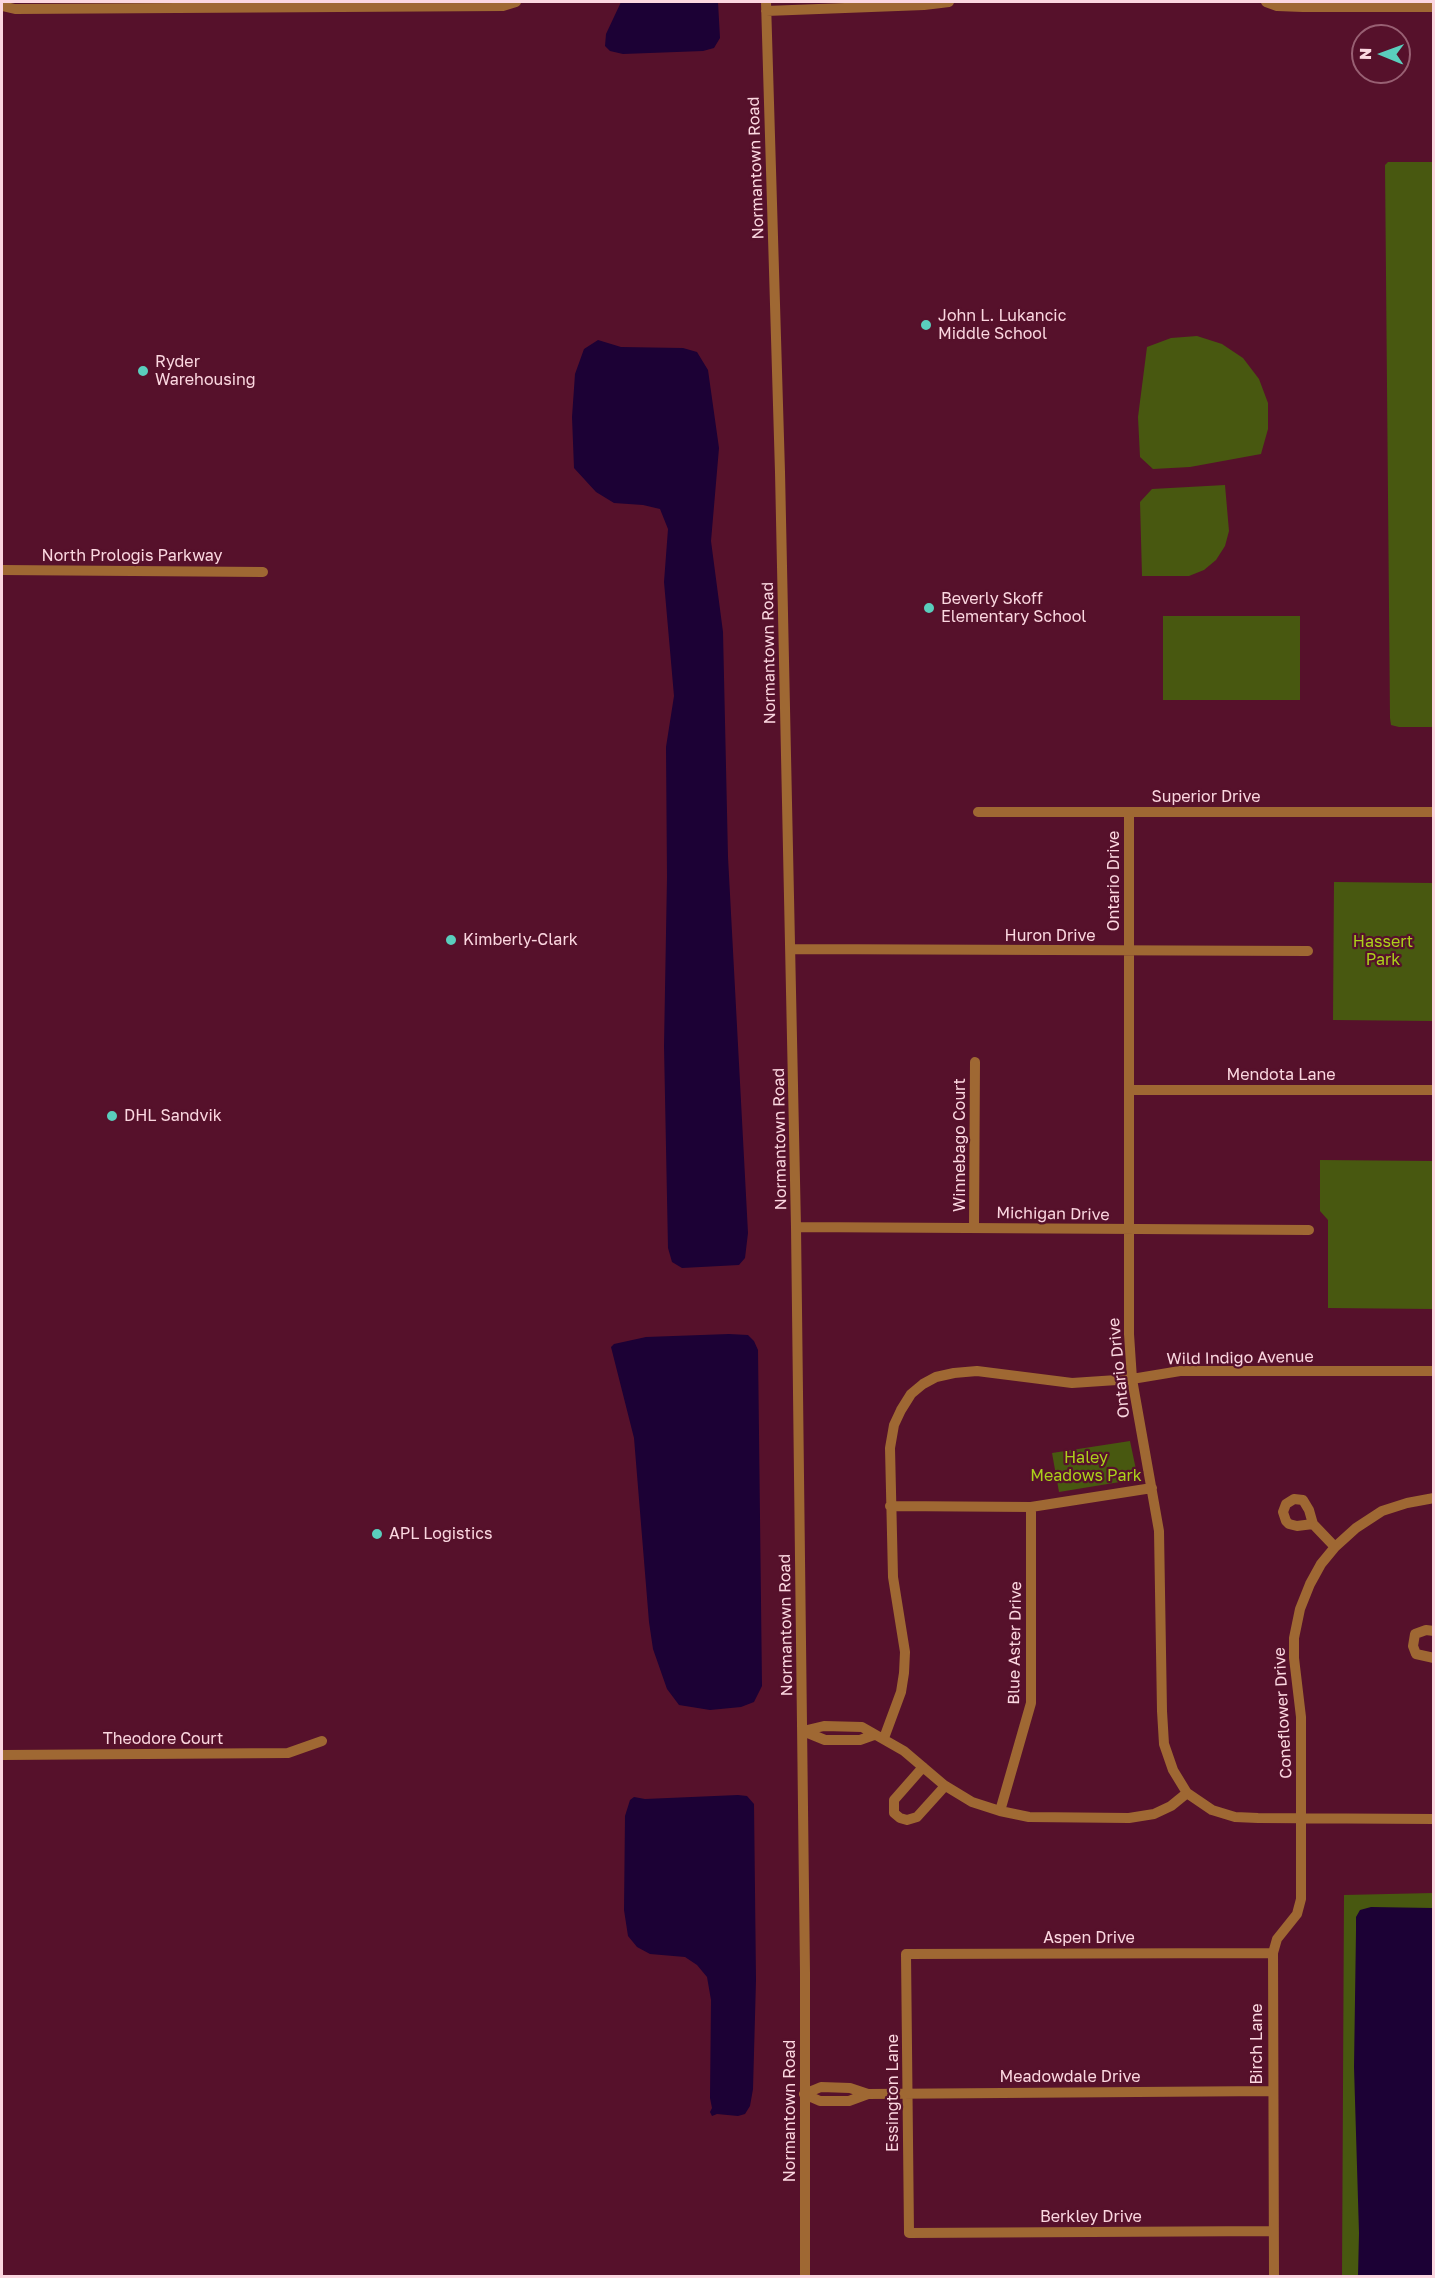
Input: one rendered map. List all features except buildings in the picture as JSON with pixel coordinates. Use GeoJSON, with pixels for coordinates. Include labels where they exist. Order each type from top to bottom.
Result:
{"type":"FeatureCollection","features":[{"type":"Feature","properties":{"kind":"street"},"geometry":{"type":"LineString","coordinates":[[2,6],[27,9],[503,6],[516,2]]}},
{"type":"Feature","properties":{"kind":"street"},"geometry":{"type":"LineString","coordinates":[[766,6],[924,5],[949,2]]}},
{"type":"Feature","properties":{"kind":"street"},"geometry":{"type":"LineString","coordinates":[[1266,2],[1277,6],[1302,7],[1434,7]]}},
{"type":"Feature","properties":{"kind":"street","name":"Normantown Road"},"geometry":{"type":"LineString","coordinates":[[766,6],[780,472],[796,1227],[805,2277]]}},
{"type":"Feature","properties":{"kind":"street","name":"North Prologis Parkway"},"geometry":{"type":"LineString","coordinates":[[2,570],[263,572]]}},
{"type":"Feature","properties":{"kind":"street","name":"Superior Drive"},"geometry":{"type":"LineString","coordinates":[[978,812],[1434,812]]}},
{"type":"Feature","properties":{"kind":"street","name":"Ontario Drive"},"geometry":{"type":"LineString","coordinates":[[1129,812],[1129,1334],[1132,1379],[1159,1532],[1164,1744],[1173,1770],[1187,1793],[1212,1810],[1235,1817],[1301,1820],[1434,1819]]}},
{"type":"Feature","properties":{"kind":"street","name":"Huron Drive"},"geometry":{"type":"LineString","coordinates":[[791,949],[1308,951]]}},
{"type":"Feature","properties":{"kind":"street","name":"Winnebago Court"},"geometry":{"type":"LineString","coordinates":[[974,1228],[975,1062]]}},
{"type":"Feature","properties":{"kind":"street","name":"Mendota Lane"},"geometry":{"type":"LineString","coordinates":[[1129,1090],[1434,1090]]}},
{"type":"Feature","properties":{"kind":"street","name":"Michigan Drive"},"geometry":{"type":"LineString","coordinates":[[796,1227],[1309,1230]]}},
{"type":"Feature","properties":{"kind":"street","name":"Wild Indigo Avenue"},"geometry":{"type":"LineString","coordinates":[[890,1506],[890,1448],[894,1425],[911,1394],[936,1377],[977,1371],[1072,1383],[1132,1379],[1180,1371],[1434,1371]]}},
{"type":"Feature","properties":{"kind":"street"},"geometry":{"type":"LineString","coordinates":[[879,1737],[901,1692],[904,1673],[905,1652],[893,1577],[890,1506],[1031,1507],[1152,1488]]}},
{"type":"Feature","properties":{"kind":"street","name":"Coneflower Drive"},"geometry":{"type":"LineString","coordinates":[[1301,1820],[1301,1717],[1294,1638],[1300,1610],[1310,1584],[1321,1564],[1335,1547],[1356,1528],[1382,1511],[1434,1498]]}},
{"type":"Feature","properties":{"kind":"street","name":"Blue Aster Drive"},"geometry":{"type":"LineString","coordinates":[[1000,1811],[1031,1703],[1031,1507]]}},
{"type":"Feature","properties":{"kind":"street"},"geometry":{"type":"LineString","coordinates":[[1313,1524],[1335,1547]]}},
{"type":"Feature","properties":{"kind":"street"},"geometry":{"type":"LineString","coordinates":[[1434,1631],[1426,1630],[1415,1634],[1413,1646],[1416,1654],[1434,1658]]}},
{"type":"Feature","properties":{"kind":"street"},"geometry":{"type":"LineString","coordinates":[[802,1731],[825,1726],[862,1727],[904,1751],[945,1786],[972,1802],[1029,1817],[1130,1818],[1154,1814],[1171,1806],[1187,1793]]}},
{"type":"Feature","properties":{"kind":"street","name":"Theodore Court"},"geometry":{"type":"LineString","coordinates":[[2,1755],[288,1753],[322,1741]]}},
{"type":"Feature","properties":{"kind":"street"},"geometry":{"type":"LineString","coordinates":[[923,1767],[894,1800],[894,1813],[907,1820],[917,1817],[945,1786]]}},
{"type":"Feature","properties":{"kind":"street","name":"Birch Lane"},"geometry":{"type":"LineString","coordinates":[[1274,2277],[1272,1953],[1277,1939],[1297,1914],[1301,1899],[1301,1820]]}},
{"type":"Feature","properties":{"kind":"street","name":"Aspen Drive"},"geometry":{"type":"LineString","coordinates":[[906,1954],[1272,1953]]}},
{"type":"Feature","properties":{"kind":"street","name":"Essington Lane"},"geometry":{"type":"LineString","coordinates":[[906,1954],[909,2232]]}},
{"type":"Feature","properties":{"kind":"street","name":"Meadowdale Drive"},"geometry":{"type":"LineString","coordinates":[[804,2094],[820,2101],[849,2101],[868,2094],[1272,2091]]}},
{"type":"Feature","properties":{"kind":"street","name":"Berkley Drive"},"geometry":{"type":"LineString","coordinates":[[909,2232],[1273,2231]]}},
{"type":"Feature","properties":{"kind":"green space"},"geometry":{"type":"Polygon","coordinates":[[[1388,162],[1433,162],[1433,727],[1399,727],[1391,725],[1390,718],[1385,165],[1388,162]]]}},
{"type":"Feature","properties":{"kind":"green space"},"geometry":{"type":"Polygon","coordinates":[[[1197,336],[1222,344],[1243,358],[1259,379],[1268,403],[1268,429],[1261,454],[1190,467],[1153,469],[1140,457],[1138,417],[1147,347],[1171,338],[1197,336]]]}},
{"type":"Feature","properties":{"kind":"green space"},"geometry":{"type":"Polygon","coordinates":[[[1225,485],[1229,531],[1225,546],[1216,560],[1204,570],[1189,576],[1142,576],[1140,502],[1152,489],[1225,485]]]}},
{"type":"Feature","properties":{"kind":"green space"},"geometry":{"type":"Polygon","coordinates":[[[1163,616],[1300,616],[1300,700],[1163,700],[1163,616]]]}},
{"type":"Feature","properties":{"kind":"green space","name":"Hassert Park"},"geometry":{"type":"Polygon","coordinates":[[[1334,882],[1433,883],[1433,1021],[1333,1020],[1334,882]]]}},
{"type":"Feature","properties":{"kind":"green space"},"geometry":{"type":"Polygon","coordinates":[[[1320,1160],[1433,1161],[1433,1309],[1328,1308],[1328,1220],[1320,1211],[1320,1160]]]}},
{"type":"Feature","properties":{"kind":"green space","name":"Haley Meadows Park"},"geometry":{"type":"Polygon","coordinates":[[[1130,1441],[1138,1479],[1059,1492],[1052,1453],[1130,1441]]]}},
{"type":"Feature","properties":{"kind":"green space"},"geometry":{"type":"Polygon","coordinates":[[[1433,1893],[1433,2276],[1342,2276],[1344,1895],[1433,1893]]]}},
{"type":"Feature","properties":{"kind":"shaded area"},"geometry":{"type":"Polygon","coordinates":[[[621,2],[718,2],[720,38],[714,48],[703,51],[623,54],[610,51],[605,46],[606,34],[621,2]]]}},
{"type":"Feature","properties":{"kind":"shaded area"},"geometry":{"type":"Polygon","coordinates":[[[598,340],[621,347],[683,348],[697,352],[708,370],[719,448],[711,541],[723,632],[728,857],[748,1233],[745,1258],[739,1265],[682,1268],[672,1262],[668,1248],[664,1046],[667,877],[666,747],[674,696],[664,582],[668,529],[660,509],[614,503],[596,492],[574,468],[572,417],[575,374],[584,349],[598,340]]]}},
{"type":"Feature","properties":{"kind":"shaded area"},"geometry":{"type":"Polygon","coordinates":[[[748,1335],[758,1350],[762,1686],[754,1702],[741,1707],[710,1710],[679,1705],[667,1689],[653,1649],[634,1438],[611,1347],[614,1344],[646,1337],[748,1335]]]}},
{"type":"Feature","properties":{"kind":"shaded area"},"geometry":{"type":"Polygon","coordinates":[[[747,1796],[754,1804],[756,1980],[753,2089],[750,2106],[745,2114],[712,2116],[710,2112],[712,2108],[710,2098],[711,2000],[707,1977],[697,1965],[685,1957],[650,1954],[637,1947],[628,1936],[624,1910],[625,1816],[630,1800],[634,1797],[645,1799],[747,1796]]]}},
{"type":"Feature","properties":{"kind":"shaded area"},"geometry":{"type":"Polygon","coordinates":[[[1371,1907],[1433,1908],[1433,2276],[1358,2276],[1359,2233],[1354,2067],[1356,1917],[1360,1910],[1371,1907]]]}},
{"type":"Feature","properties":{"kind":"place","name":"John L. Lukancic Middle School"},"geometry":{"type":"Point","coordinates":[926,325]}},
{"type":"Feature","properties":{"kind":"place","name":"Ryder Warehousing"},"geometry":{"type":"Point","coordinates":[143,371]}},
{"type":"Feature","properties":{"kind":"place","name":"Beverly Skoff Elementary School"},"geometry":{"type":"Point","coordinates":[929,608]}},
{"type":"Feature","properties":{"kind":"place","name":"Kimberly-Clark"},"geometry":{"type":"Point","coordinates":[451,940]}},
{"type":"Feature","properties":{"kind":"place","name":"DHL Sandvik"},"geometry":{"type":"Point","coordinates":[112,1116]}},
{"type":"Feature","properties":{"kind":"place","name":"APL Logistics"},"geometry":{"type":"Point","coordinates":[377,1534]}}]}
